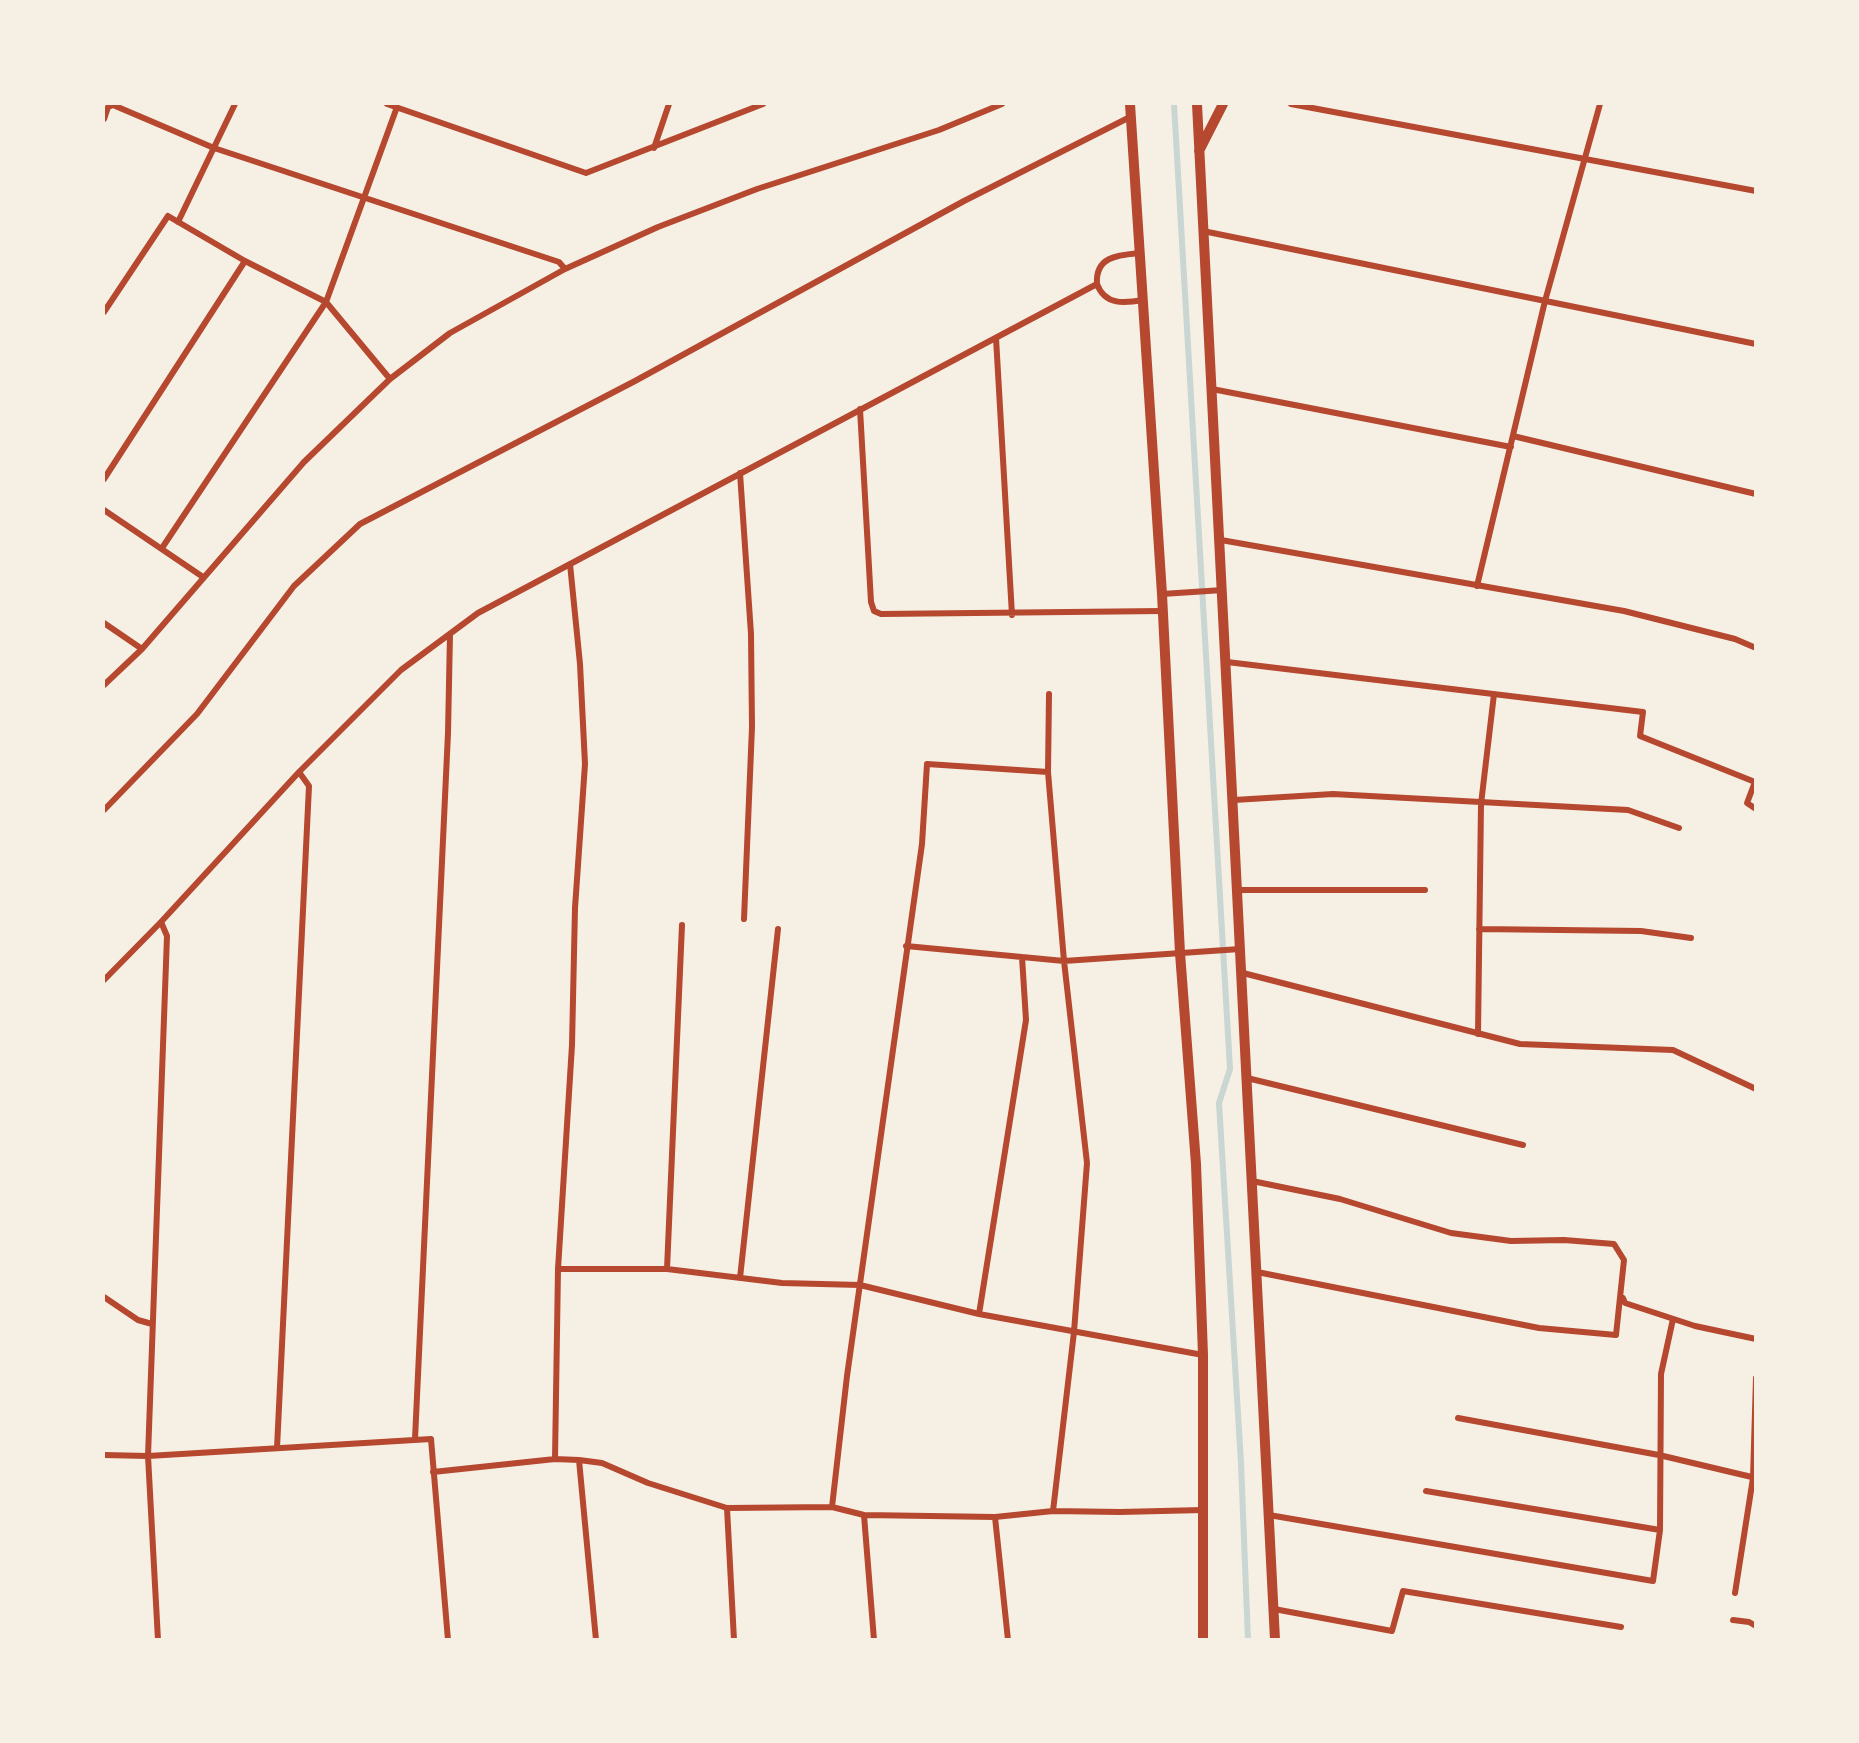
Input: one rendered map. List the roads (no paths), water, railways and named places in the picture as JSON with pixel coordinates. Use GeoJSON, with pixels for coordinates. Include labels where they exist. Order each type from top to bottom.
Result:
{"type":"FeatureCollection","features":[{"type":"Feature","properties":{"kind":"street"},"geometry":{"type":"LineString","coordinates":[[178,222],[235,104]]}},
{"type":"Feature","properties":{"kind":"street"},"geometry":{"type":"LineString","coordinates":[[387,104],[586,173],[763,104]]}},
{"type":"Feature","properties":{"kind":"street"},"geometry":{"type":"LineString","coordinates":[[654,148],[669,104]]}},
{"type":"Feature","properties":{"kind":"street"},"geometry":{"type":"LineString","coordinates":[[104,685],[142,650],[304,462],[390,379],[450,333],[565,269],[658,227],[757,189],[939,130],[1002,104]]}},
{"type":"Feature","properties":{"kind":"street"},"geometry":{"type":"LineString","coordinates":[[1130,104],[1162,594],[1180,953],[1196,1164],[1203,1355],[1203,1640]]}},
{"type":"Feature","properties":{"kind":"street"},"geometry":{"type":"LineString","coordinates":[[1197,104],[1221,540],[1218,590],[1227,662],[1275,1640]]}},
{"type":"Feature","properties":{"kind":"street"},"geometry":{"type":"LineString","coordinates":[[1198,151],[1223,104]]}},
{"type":"Feature","properties":{"kind":"street"},"geometry":{"type":"LineString","coordinates":[[1291,104],[1755,191]]}},
{"type":"Feature","properties":{"kind":"street"},"geometry":{"type":"LineString","coordinates":[[1477,586],[1545,301],[1599,104]]}},
{"type":"Feature","properties":{"kind":"street"},"geometry":{"type":"LineString","coordinates":[[104,118],[108,107],[113,105],[214,148],[559,262],[565,269]]}},
{"type":"Feature","properties":{"kind":"street"},"geometry":{"type":"LineString","coordinates":[[162,548],[326,302],[397,107]]}},
{"type":"Feature","properties":{"kind":"street"},"geometry":{"type":"LineString","coordinates":[[104,810],[197,714],[294,586],[360,524],[635,381],[964,201],[1130,117]]}},
{"type":"Feature","properties":{"kind":"street"},"geometry":{"type":"LineString","coordinates":[[104,312],[164,218],[168,216],[245,261],[326,302],[390,379]]}},
{"type":"Feature","properties":{"kind":"street"},"geometry":{"type":"LineString","coordinates":[[1203,231],[1755,344]]}},
{"type":"Feature","properties":{"kind":"street"},"geometry":{"type":"LineString","coordinates":[[1140,253],[1107,259],[1100,265],[1096,276],[1097,284],[1105,297],[1114,302],[1144,300]]}},
{"type":"Feature","properties":{"kind":"street"},"geometry":{"type":"LineString","coordinates":[[104,479],[245,261]]}},
{"type":"Feature","properties":{"kind":"street"},"geometry":{"type":"LineString","coordinates":[[104,980],[161,922],[299,772],[401,670],[478,613],[1097,284]]}},
{"type":"Feature","properties":{"kind":"street"},"geometry":{"type":"LineString","coordinates":[[996,338],[1012,615]]}},
{"type":"Feature","properties":{"kind":"street"},"geometry":{"type":"LineString","coordinates":[[1212,389],[1510,447]]}},
{"type":"Feature","properties":{"kind":"street"},"geometry":{"type":"LineString","coordinates":[[860,409],[874,611],[881,614],[1012,615],[1162,611]]}},
{"type":"Feature","properties":{"kind":"street"},"geometry":{"type":"LineString","coordinates":[[1513,436],[1755,494]]}},
{"type":"Feature","properties":{"kind":"street"},"geometry":{"type":"LineString","coordinates":[[740,473],[751,634],[752,727],[744,919]]}},
{"type":"Feature","properties":{"kind":"street"},"geometry":{"type":"LineString","coordinates":[[104,510],[203,577]]}},
{"type":"Feature","properties":{"kind":"street"},"geometry":{"type":"LineString","coordinates":[[1221,540],[1624,611],[1735,639],[1755,648]]}},
{"type":"Feature","properties":{"kind":"street"},"geometry":{"type":"LineString","coordinates":[[555,1459],[558,1269],[572,1045],[575,908],[585,764],[580,664],[570,564]]}},
{"type":"Feature","properties":{"kind":"street"},"geometry":{"type":"LineString","coordinates":[[1162,594],[1218,590]]}},
{"type":"Feature","properties":{"kind":"street"},"geometry":{"type":"LineString","coordinates":[[104,623],[142,650]]}},
{"type":"Feature","properties":{"kind":"street"},"geometry":{"type":"LineString","coordinates":[[415,1439],[448,733],[450,634]]}},
{"type":"Feature","properties":{"kind":"street"},"geometry":{"type":"LineString","coordinates":[[1227,662],[1643,712],[1640,736],[1755,782],[1747,803],[1755,809]]}},
{"type":"Feature","properties":{"kind":"street"},"geometry":{"type":"LineString","coordinates":[[1049,694],[1048,772],[1064,961],[1087,1163],[1074,1332],[1053,1511]]}},
{"type":"Feature","properties":{"kind":"street"},"geometry":{"type":"LineString","coordinates":[[1478,1034],[1481,804],[1494,694]]}},
{"type":"Feature","properties":{"kind":"street"},"geometry":{"type":"LineString","coordinates":[[832,1507],[906,946],[922,844],[927,764],[1048,772]]}},
{"type":"Feature","properties":{"kind":"street"},"geometry":{"type":"LineString","coordinates":[[277,1448],[309,786],[299,772]]}},
{"type":"Feature","properties":{"kind":"street"},"geometry":{"type":"LineString","coordinates":[[1234,800],[1333,794],[1481,804],[1629,810],[1679,828]]}},
{"type":"Feature","properties":{"kind":"street"},"geometry":{"type":"LineString","coordinates":[[1239,890],[1425,890]]}},
{"type":"Feature","properties":{"kind":"street"},"geometry":{"type":"LineString","coordinates":[[159,1640],[148,1456],[166,936],[161,922]]}},
{"type":"Feature","properties":{"kind":"street"},"geometry":{"type":"LineString","coordinates":[[667,1269],[682,925]]}},
{"type":"Feature","properties":{"kind":"street"},"geometry":{"type":"LineString","coordinates":[[740,1278],[778,929]]}},
{"type":"Feature","properties":{"kind":"street"},"geometry":{"type":"LineString","coordinates":[[1479,929],[1641,932],[1691,938]]}},
{"type":"Feature","properties":{"kind":"street"},"geometry":{"type":"LineString","coordinates":[[906,946],[1064,961],[1241,949]]}},
{"type":"Feature","properties":{"kind":"street"},"geometry":{"type":"LineString","coordinates":[[979,1314],[1026,1020],[1022,957]]}},
{"type":"Feature","properties":{"kind":"street"},"geometry":{"type":"LineString","coordinates":[[1243,973],[1520,1044],[1673,1050],[1755,1089]]}},
{"type":"Feature","properties":{"kind":"street"},"geometry":{"type":"LineString","coordinates":[[1247,1078],[1522,1145]]}},
{"type":"Feature","properties":{"kind":"street"},"geometry":{"type":"LineString","coordinates":[[1252,1181],[1340,1199],[1451,1233],[1511,1241],[1564,1240],[1614,1244],[1624,1260],[1622,1297],[1616,1335],[1539,1328],[1257,1272]]}},
{"type":"Feature","properties":{"kind":"street"},"geometry":{"type":"LineString","coordinates":[[558,1269],[667,1269],[782,1283],[860,1285],[979,1314],[1203,1355]]}},
{"type":"Feature","properties":{"kind":"street"},"geometry":{"type":"LineString","coordinates":[[104,1297],[138,1320],[152,1324]]}},
{"type":"Feature","properties":{"kind":"street"},"geometry":{"type":"LineString","coordinates":[[1622,1297],[1625,1303],[1673,1319],[1755,1339]]}},
{"type":"Feature","properties":{"kind":"street"},"geometry":{"type":"LineString","coordinates":[[1269,1515],[1653,1581],[1660,1530],[1660,1374],[1673,1319]]}},
{"type":"Feature","properties":{"kind":"street"},"geometry":{"type":"LineString","coordinates":[[1735,1593],[1754,1478],[1755,1378]]}},
{"type":"Feature","properties":{"kind":"street"},"geometry":{"type":"LineString","coordinates":[[1458,1418],[1659,1455],[1754,1478]]}},
{"type":"Feature","properties":{"kind":"street"},"geometry":{"type":"LineString","coordinates":[[104,1455],[148,1456],[431,1439],[448,1640]]}},
{"type":"Feature","properties":{"kind":"street"},"geometry":{"type":"LineString","coordinates":[[433,1472],[555,1459],[579,1460],[602,1463],[648,1482],[727,1508],[832,1507],[864,1515],[995,1517],[1053,1511],[1203,1510]]}},
{"type":"Feature","properties":{"kind":"street"},"geometry":{"type":"LineString","coordinates":[[579,1460],[596,1640]]}},
{"type":"Feature","properties":{"kind":"street"},"geometry":{"type":"LineString","coordinates":[[1426,1491],[1660,1530]]}},
{"type":"Feature","properties":{"kind":"street"},"geometry":{"type":"LineString","coordinates":[[727,1508],[734,1640]]}},
{"type":"Feature","properties":{"kind":"street"},"geometry":{"type":"LineString","coordinates":[[864,1515],[874,1640]]}},
{"type":"Feature","properties":{"kind":"street"},"geometry":{"type":"LineString","coordinates":[[995,1517],[1008,1640]]}},
{"type":"Feature","properties":{"kind":"street"},"geometry":{"type":"LineString","coordinates":[[1274,1609],[1392,1630],[1402,1591],[1621,1627]]}},
{"type":"Feature","properties":{"kind":"street"},"geometry":{"type":"LineString","coordinates":[[1734,1620],[1755,1626]]}},
{"type":"Feature","properties":{"kind":"waterway"},"geometry":{"type":"LineString","coordinates":[[1174,104],[1230,1069],[1219,1103],[1241,1463],[1248,1640]]}}]}
